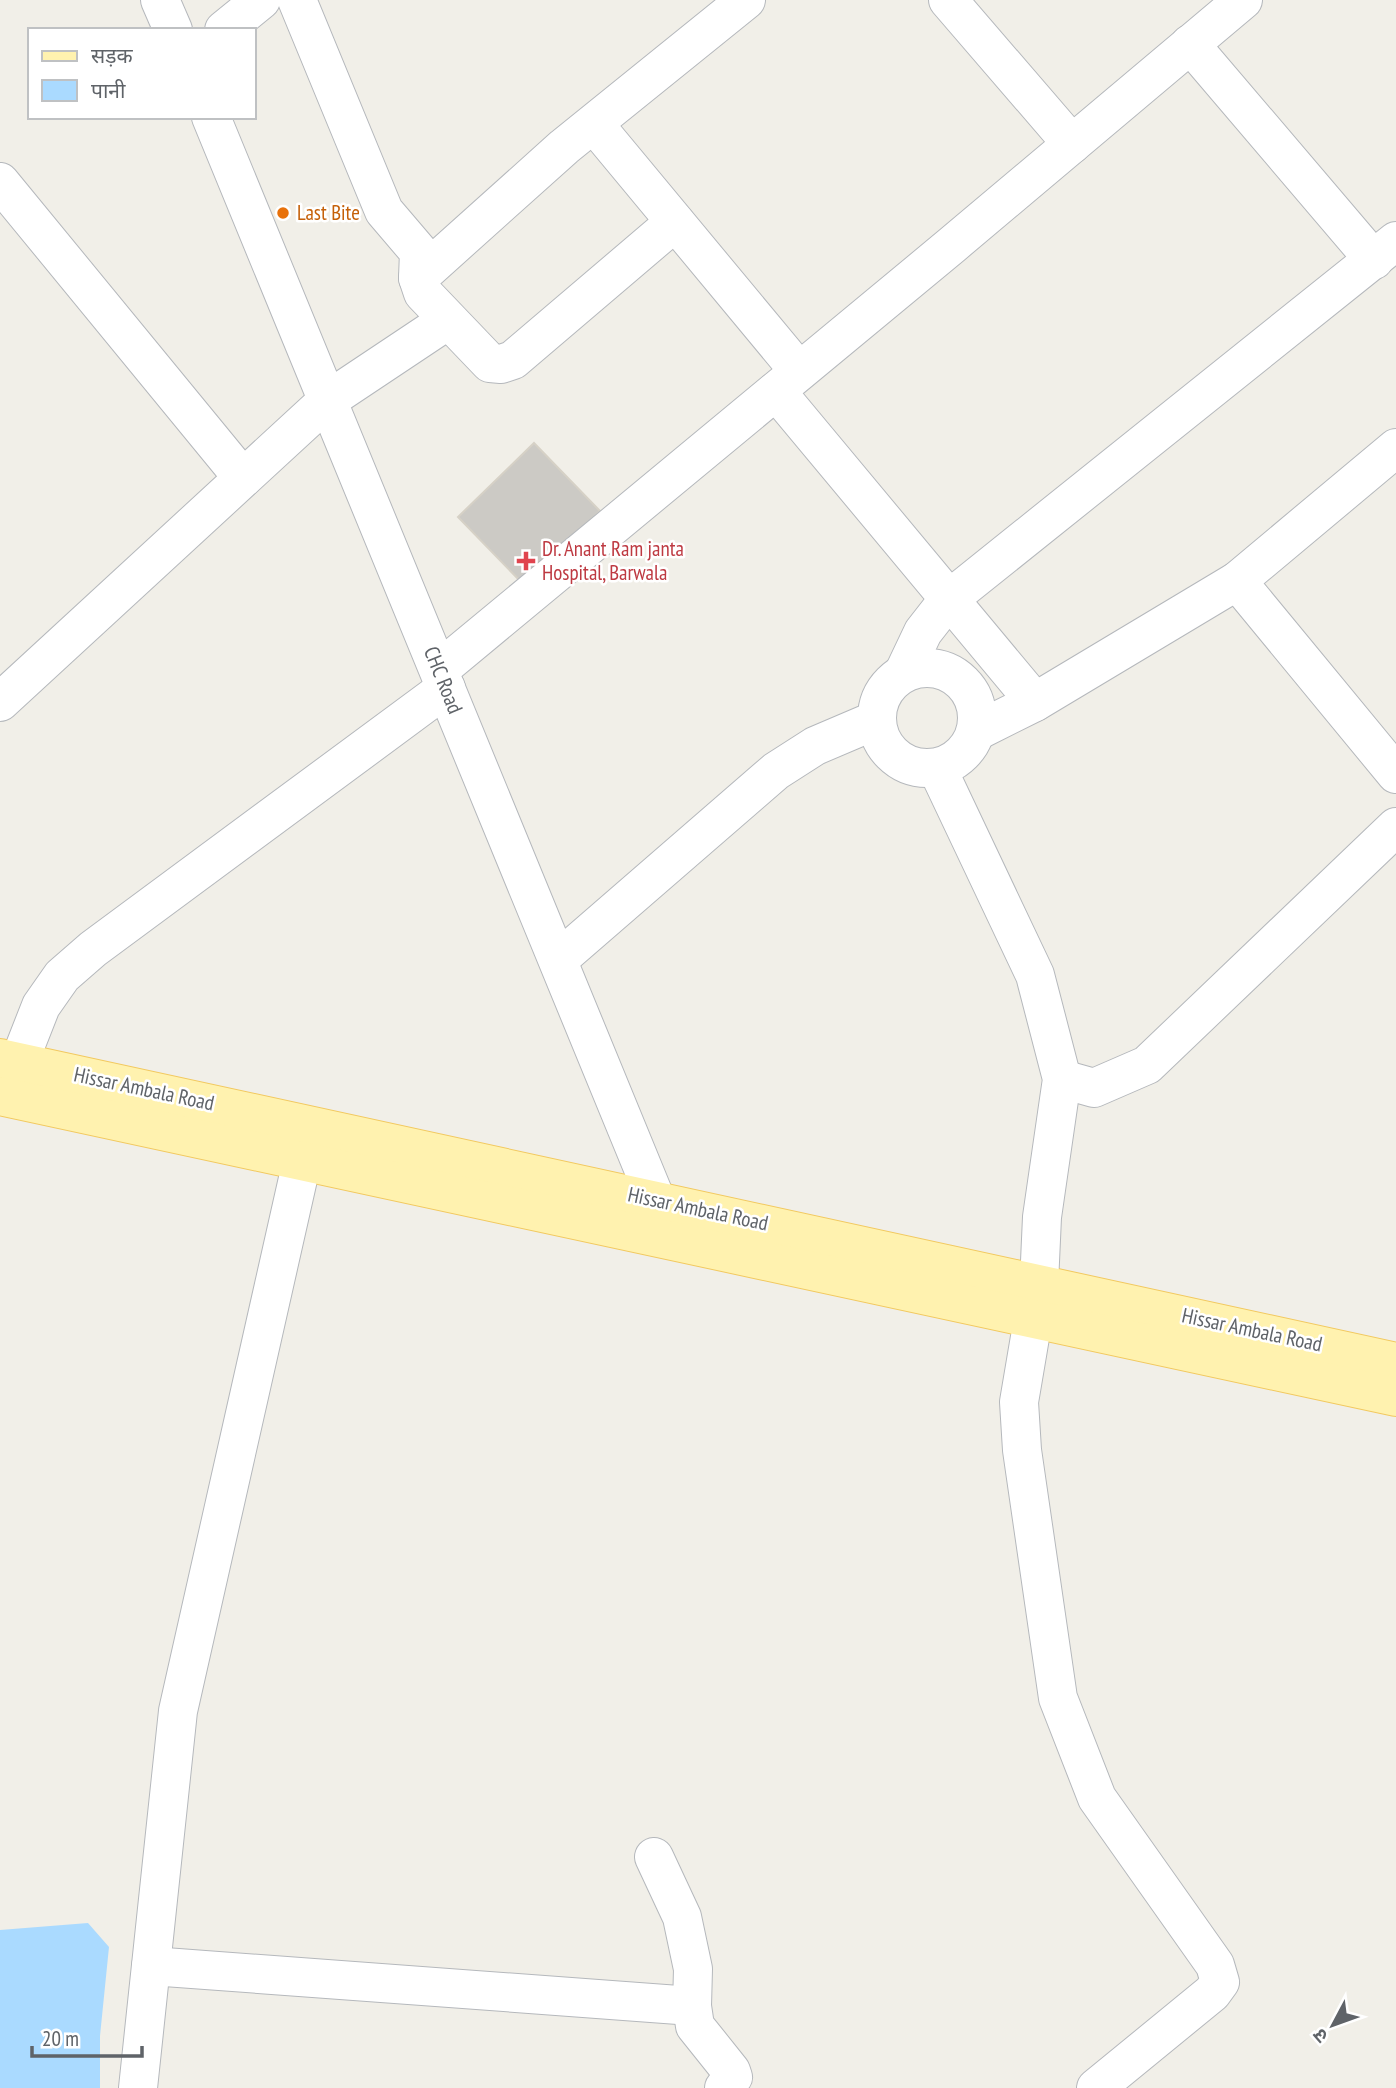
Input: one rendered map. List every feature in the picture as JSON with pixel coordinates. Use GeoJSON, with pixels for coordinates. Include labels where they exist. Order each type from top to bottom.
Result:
{"type":"FeatureCollection","features":[{"type":"Feature","properties":{"kind":"main road","name":"Hissar Ambala Road"},"geometry":{"type":"LineString","coordinates":[[9,1060],[657,1200],[1396,1397]]}},
{"type":"Feature","properties":{"kind":"main road","name":"Hissar Ambala Road"},"geometry":{"type":"LineString","coordinates":[[0,1096],[674,1242],[1396,1362]]}},
{"type":"Feature","properties":{"kind":"street"},"geometry":{"type":"LineString","coordinates":[[160,0],[172,28]]}},
{"type":"Feature","properties":{"kind":"street"},"geometry":{"type":"LineString","coordinates":[[226,28],[261,0]]}},
{"type":"Feature","properties":{"kind":"street"},"geometry":{"type":"LineString","coordinates":[[297,0],[384,211],[419,252],[418,278],[423,293],[489,363],[501,364],[513,360],[675,222]]}},
{"type":"Feature","properties":{"kind":"street"},"geometry":{"type":"LineString","coordinates":[[418,278],[594,124],[746,0]]}},
{"type":"Feature","properties":{"kind":"street"},"geometry":{"type":"LineString","coordinates":[[948,0],[1072,144]]}},
{"type":"Feature","properties":{"kind":"street"},"geometry":{"type":"LineString","coordinates":[[9,1060],[62,976],[93,949],[442,679],[788,381],[1243,0]]}},
{"type":"Feature","properties":{"kind":"street"},"geometry":{"type":"LineString","coordinates":[[904,673],[933,667],[959,678],[976,702],[977,730],[962,755],[937,768],[908,765],[900,759],[886,747],[876,720],[883,692],[904,673],[923,632],[948,600],[1385,251],[1190,44]]}},
{"type":"Feature","properties":{"kind":"street","name":"CHC Road"},"geometry":{"type":"LineString","coordinates":[[212,119],[674,1242]]}},
{"type":"Feature","properties":{"kind":"street"},"geometry":{"type":"LineString","coordinates":[[594,124],[675,222],[948,600],[1035,702]]}},
{"type":"Feature","properties":{"kind":"street"},"geometry":{"type":"LineString","coordinates":[[0,182],[243,478]]}},
{"type":"Feature","properties":{"kind":"street"},"geometry":{"type":"LineString","coordinates":[[0,702],[328,400],[448,320]]}},
{"type":"Feature","properties":{"kind":"street"},"geometry":{"type":"LineString","coordinates":[[977,730],[1035,702],[1237,582],[1396,448]]}},
{"type":"Feature","properties":{"kind":"street"},"geometry":{"type":"LineString","coordinates":[[1237,582],[1396,774]]}},
{"type":"Feature","properties":{"kind":"street"},"geometry":{"type":"LineString","coordinates":[[558,960],[776,771],[815,746],[876,720]]}},
{"type":"Feature","properties":{"kind":"street"},"geometry":{"type":"LineString","coordinates":[[937,768],[1035,975],[1062,1079],[1042,1217],[1036,1301],[1019,1402],[1022,1450],[1058,1698],[1097,1798],[1215,1965],[1220,1982],[1212,1993],[1096,2088]]}},
{"type":"Feature","properties":{"kind":"street"},"geometry":{"type":"LineString","coordinates":[[1062,1079],[1094,1088],[1147,1065],[1396,827]]}},
{"type":"Feature","properties":{"kind":"street"},"geometry":{"type":"LineString","coordinates":[[138,2088],[178,1711],[302,1161]]}},
{"type":"Feature","properties":{"kind":"street"},"geometry":{"type":"LineString","coordinates":[[654,1857],[682,1917],[693,1969],[692,2006],[695,2026],[733,2077],[724,2088]]}},
{"type":"Feature","properties":{"kind":"street"},"geometry":{"type":"LineString","coordinates":[[151,1966],[692,2006]]}},
{"type":"Feature","properties":{"kind":"water"},"geometry":{"type":"Polygon","coordinates":[[[88,1923],[109,1947],[100,2036],[100,2088],[0,2088],[0,1930],[88,1923]]]}},
{"type":"Feature","properties":{"kind":"building"},"geometry":{"type":"Polygon","coordinates":[[[534,443],[600,511],[524,585],[458,517],[534,443]]]}},
{"type":"Feature","properties":{"kind":"place","name":"Last Bite"},"geometry":{"type":"Point","coordinates":[283,213]}},
{"type":"Feature","properties":{"kind":"place","name":"Dr. Anant Ram janta Hospital, Barwala"},"geometry":{"type":"Point","coordinates":[526,561]}}]}
